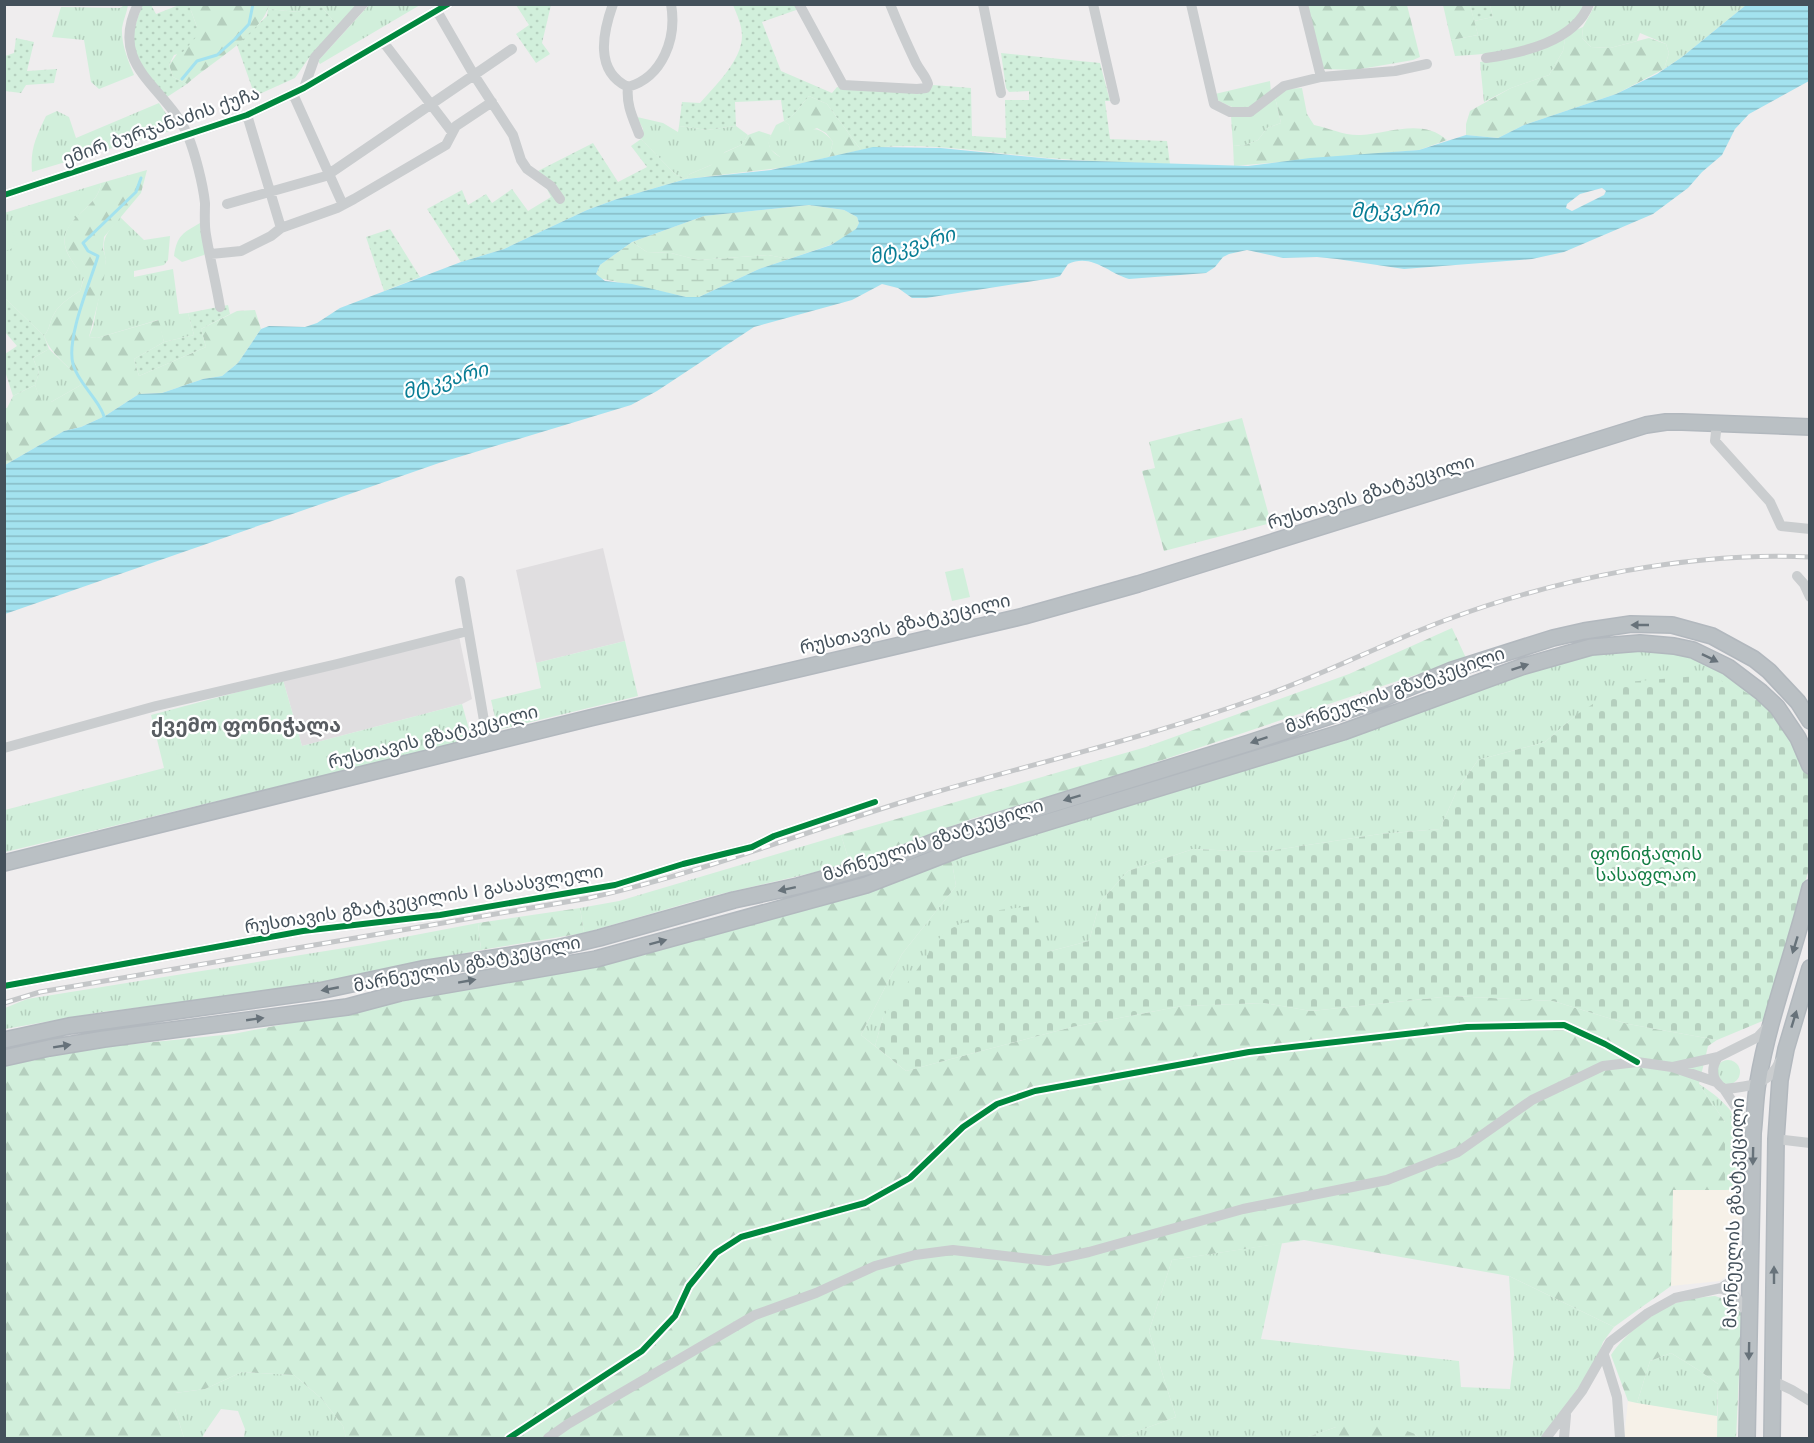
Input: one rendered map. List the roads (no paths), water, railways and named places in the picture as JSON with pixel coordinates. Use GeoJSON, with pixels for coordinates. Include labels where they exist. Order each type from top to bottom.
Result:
{"type":"FeatureCollection","features":[{"type":"Feature","properties":{"kind":"highway","name":"რუსთავის გზატკეცილი"},"geometry":{"type":"LineString","coordinates":[[4,863],[1100,596],[1646,425],[1666,422],[1809,427]]}},
{"type":"Feature","properties":{"kind":"highway","name":"მარნეულის გზატკეცილი"},"geometry":{"type":"LineString","coordinates":[[4,1040],[69,1026],[319,991],[422,969],[557,948],[599,938],[734,900],[847,873],[911,852],[943,838],[1249,743],[1359,706],[1452,670],[1553,638],[1584,631],[1631,624],[1672,625],[1712,636],[1754,659],[1769,671],[1798,702],[1809,721]]}},
{"type":"Feature","properties":{"kind":"highway","name":"მარნეულის გზატკეცილი"},"geometry":{"type":"LineString","coordinates":[[4,1058],[93,1041],[347,1007],[400,993],[596,959],[866,885],[959,849],[1343,732],[1524,666],[1591,647],[1640,643],[1674,646],[1693,650],[1728,667],[1777,707],[1798,738],[1809,766]]}},
{"type":"Feature","properties":{"kind":"highway"},"geometry":{"type":"LineString","coordinates":[[1359,706],[1365,724]]}},
{"type":"Feature","properties":{"kind":"highway"},"geometry":{"type":"LineString","coordinates":[[1335,714],[1343,732]]}},
{"type":"Feature","properties":{"kind":"highway","name":"მარნეულის გზატკეცილი"},"geometry":{"type":"LineString","coordinates":[[1747,1438],[1750,1258],[1758,1083],[1772,1021],[1802,922],[1809,888]]}},
{"type":"Feature","properties":{"kind":"highway"},"geometry":{"type":"LineString","coordinates":[[1772,1438],[1776,1139],[1780,1080],[1786,1049],[1809,968]]}},
{"type":"Feature","properties":{"kind":"street"},"geometry":{"type":"LineString","coordinates":[[138,4],[130,21],[129,39],[136,64],[152,87],[173,110],[188,136],[205,202],[204,222],[220,307]]}},
{"type":"Feature","properties":{"kind":"street"},"geometry":{"type":"LineString","coordinates":[[304,88],[315,57],[363,4]]}},
{"type":"Feature","properties":{"kind":"street","name":"ემირ ბურჯანაძის ქუჩა"},"geometry":{"type":"LineString","coordinates":[[4,195],[247,115],[304,88],[448,4]]}},
{"type":"Feature","properties":{"kind":"street"},"geometry":{"type":"LineString","coordinates":[[613,4],[605,28],[603,44],[606,62],[614,76],[628,87]]}},
{"type":"Feature","properties":{"kind":"street"},"geometry":{"type":"LineString","coordinates":[[628,87],[636,85],[663,60],[673,31],[670,4]]}},
{"type":"Feature","properties":{"kind":"street"},"geometry":{"type":"LineString","coordinates":[[799,4],[843,85],[926,88],[928,84],[909,50],[890,4]]}},
{"type":"Feature","properties":{"kind":"street"},"geometry":{"type":"LineString","coordinates":[[983,4],[1001,93]]}},
{"type":"Feature","properties":{"kind":"street"},"geometry":{"type":"LineString","coordinates":[[1093,4],[1115,100]]}},
{"type":"Feature","properties":{"kind":"street"},"geometry":{"type":"LineString","coordinates":[[1191,4],[1214,104],[1230,112],[1250,112],[1284,86],[1321,77],[1395,71],[1427,64]]}},
{"type":"Feature","properties":{"kind":"street"},"geometry":{"type":"LineString","coordinates":[[1303,4],[1321,77]]}},
{"type":"Feature","properties":{"kind":"street"},"geometry":{"type":"LineString","coordinates":[[1486,58],[1513,53],[1552,40],[1581,20],[1589,4]]}},
{"type":"Feature","properties":{"kind":"street"},"geometry":{"type":"LineString","coordinates":[[437,11],[474,75],[513,135],[527,169],[551,186],[560,199]]}},
{"type":"Feature","properties":{"kind":"street"},"geometry":{"type":"LineString","coordinates":[[384,43],[452,132]]}},
{"type":"Feature","properties":{"kind":"street"},"geometry":{"type":"LineString","coordinates":[[227,204],[315,180],[329,173],[512,49]]}},
{"type":"Feature","properties":{"kind":"street"},"geometry":{"type":"LineString","coordinates":[[628,87],[627,97],[630,111],[639,134]]}},
{"type":"Feature","properties":{"kind":"street"},"geometry":{"type":"LineString","coordinates":[[293,94],[343,205]]}},
{"type":"Feature","properties":{"kind":"street"},"geometry":{"type":"LineString","coordinates":[[211,254],[241,251],[271,236],[280,228],[343,205],[446,145],[456,126],[492,102]]}},
{"type":"Feature","properties":{"kind":"street"},"geometry":{"type":"LineString","coordinates":[[247,115],[280,228]]}},
{"type":"Feature","properties":{"kind":"street"},"geometry":{"type":"LineString","coordinates":[[1717,423],[1715,441],[1770,502],[1781,526],[1809,529]]}},
{"type":"Feature","properties":{"kind":"street"},"geometry":{"type":"LineString","coordinates":[[1797,576],[1804,584],[1809,597]]}},
{"type":"Feature","properties":{"kind":"street"},"geometry":{"type":"LineString","coordinates":[[460,581],[488,744]]}},
{"type":"Feature","properties":{"kind":"street"},"geometry":{"type":"LineString","coordinates":[[4,748],[156,706],[348,662],[468,631]]}},
{"type":"Feature","properties":{"kind":"street","name":"რუსთავის გზატკეცილის I გასასვლელი"},"geometry":{"type":"LineString","coordinates":[[4,986],[303,931],[440,915],[615,885],[683,864],[752,847],[774,836],[875,802]]}},
{"type":"Feature","properties":{"kind":"street"},"geometry":{"type":"LineString","coordinates":[[1672,1067],[1718,1057],[1758,1037],[1772,1021]]}},
{"type":"Feature","properties":{"kind":"street"},"geometry":{"type":"LineString","coordinates":[[509,1438],[642,1351],[675,1316],[689,1286],[716,1253],[741,1237],[865,1203],[910,1178],[963,1127],[997,1104],[1016,1097],[1035,1091],[1248,1052],[1467,1027],[1564,1025],[1637,1062]]}},
{"type":"Feature","properties":{"kind":"street"},"geometry":{"type":"LineString","coordinates":[[548,1438],[568,1424],[755,1316],[816,1293],[875,1266],[915,1255],[953,1250],[1048,1261],[1089,1252],[1243,1209],[1386,1180],[1458,1152],[1532,1100],[1603,1066],[1637,1062],[1672,1067],[1720,1085],[1750,1087],[1770,1077],[1778,1068],[1786,1049]]}},
{"type":"Feature","properties":{"kind":"street"},"geometry":{"type":"LineString","coordinates":[[1718,1057],[1713,1070],[1720,1085],[1754,1133]]}},
{"type":"Feature","properties":{"kind":"street"},"geometry":{"type":"LineString","coordinates":[[1776,1139],[1809,1143]]}},
{"type":"Feature","properties":{"kind":"street"},"geometry":{"type":"LineString","coordinates":[[1546,1438],[1566,1414],[1610,1342],[1648,1313],[1675,1299],[1721,1288],[1737,1277],[1750,1258]]}},
{"type":"Feature","properties":{"kind":"street"},"geometry":{"type":"LineString","coordinates":[[1721,1288],[1735,1296],[1750,1315]]}},
{"type":"Feature","properties":{"kind":"street"},"geometry":{"type":"LineString","coordinates":[[1604,1355],[1617,1397],[1620,1438]]}},
{"type":"Feature","properties":{"kind":"street"},"geometry":{"type":"LineString","coordinates":[[1773,1381],[1809,1401]]}},
{"type":"Feature","properties":{"kind":"street"},"geometry":{"type":"LineString","coordinates":[[1564,1438],[1566,1414]]}},
{"type":"Feature","properties":{"kind":"water","name":"მტკვარი"},"geometry":{"type":"Polygon","coordinates":[[[1746,5],[1809,5],[1809,81],[1749,114],[1735,129],[1722,155],[1688,188],[1653,214],[1564,252],[1532,259],[1404,269],[1317,257],[1283,258],[1247,250],[1223,257],[1206,273],[1129,279],[1092,262],[1077,261],[1068,264],[1060,276],[1053,278],[926,298],[912,298],[898,288],[882,284],[852,300],[754,327],[657,391],[631,405],[439,463],[5,614],[5,465],[64,431],[81,427],[105,416],[139,394],[162,393],[203,379],[222,376],[238,363],[261,329],[269,326],[305,327],[317,323],[340,308],[461,262],[504,249],[587,210],[617,199],[686,179],[771,170],[873,147],[941,148],[1062,160],[1248,166],[1310,158],[1419,150],[1466,135],[1498,138],[1524,125],[1616,94],[1657,74],[1682,57],[1746,5]],[[1602,188],[1580,194],[1567,204],[1566,208],[1572,211],[1604,195],[1606,191],[1602,188]],[[809,205],[704,216],[632,242],[600,265],[596,274],[605,281],[632,284],[686,297],[699,297],[759,269],[831,245],[856,229],[859,223],[857,217],[844,210],[809,205]]]}},
{"type":"Feature","properties":{"kind":"waterway"},"geometry":{"type":"LineString","coordinates":[[182,79],[197,61],[217,55],[235,39],[249,24],[253,4]]}},
{"type":"Feature","properties":{"kind":"waterway"},"geometry":{"type":"LineString","coordinates":[[105,420],[73,364],[73,340],[76,326],[98,256],[88,251],[83,243],[136,192],[141,178]]}},
{"type":"Feature","properties":{"kind":"railway"},"geometry":{"type":"LineString","coordinates":[[4,1003],[40,992],[589,898],[631,888],[714,864],[919,797],[1221,711],[1286,687],[1446,620],[1532,592],[1578,580],[1672,563],[1765,556],[1810,557]]}},
{"type":"Feature","properties":{"kind":"district","name":"ქვემო ფონიჭალა"},"geometry":{"type":"Point","coordinates":[246,725]}},
{"type":"Feature","properties":{"kind":"park label","name":"ფონიჭალის სასაფლაო"},"geometry":{"type":"Point","coordinates":[1646,864]}}]}
